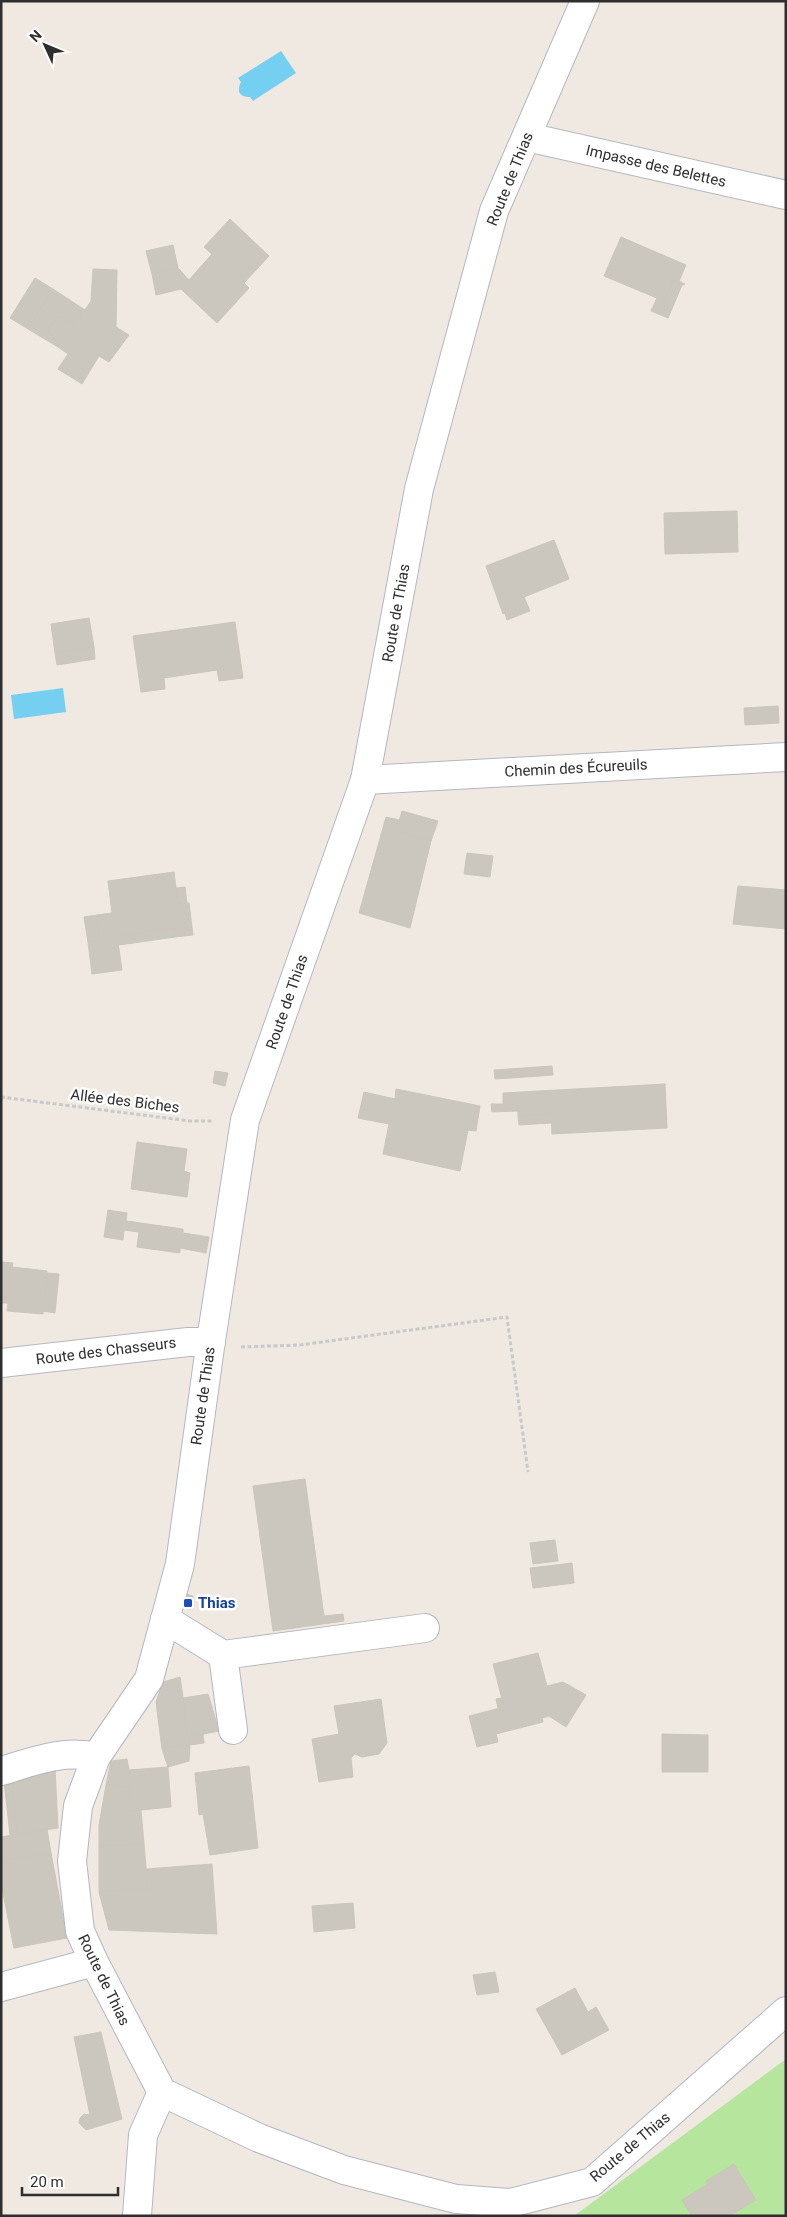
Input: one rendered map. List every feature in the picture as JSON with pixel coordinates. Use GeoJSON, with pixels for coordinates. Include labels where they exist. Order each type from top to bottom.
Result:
{"type":"FeatureCollection","features":[{"type":"Feature","properties":{"kind":"street","name":"Route de Thias"},"geometry":{"type":"LineString","coordinates":[[585,1],[494,211],[419,489],[366,780],[245,1120],[210,1345],[180,1564],[149,1679],[96,1757],[78,1806],[72,1861],[80,1931],[94,1962],[162,2092],[259,2138],[344,2170],[456,2199],[511,2203],[592,2182],[786,2011]]}},
{"type":"Feature","properties":{"kind":"street","name":"Impasse des Belettes"},"geometry":{"type":"LineString","coordinates":[[527,137],[786,195]]}},
{"type":"Feature","properties":{"kind":"street","name":"Chemin des Écureuils"},"geometry":{"type":"LineString","coordinates":[[366,780],[786,757]]}},
{"type":"Feature","properties":{"kind":"street","name":"Route des Chasseurs"},"geometry":{"type":"LineString","coordinates":[[1,1363],[188,1342],[210,1345]]}},
{"type":"Feature","properties":{"kind":"street"},"geometry":{"type":"LineString","coordinates":[[165,1619],[223,1655],[426,1628]]}},
{"type":"Feature","properties":{"kind":"street"},"geometry":{"type":"LineString","coordinates":[[223,1655],[233,1730]]}},
{"type":"Feature","properties":{"kind":"street"},"geometry":{"type":"LineString","coordinates":[[1,1771],[59,1754],[85,1754],[96,1757]]}},
{"type":"Feature","properties":{"kind":"street"},"geometry":{"type":"LineString","coordinates":[[1,1987],[94,1962]]}},
{"type":"Feature","properties":{"kind":"street"},"geometry":{"type":"LineString","coordinates":[[138,2216],[142,2135],[162,2092]]}},
{"type":"Feature","properties":{"kind":"path","name":"Allée des Biches"},"geometry":{"type":"LineString","coordinates":[[1,1097],[190,1121],[245,1120]]}},
{"type":"Feature","properties":{"kind":"path"},"geometry":{"type":"LineString","coordinates":[[210,1345],[300,1345],[507,1318],[528,1472]]}},
{"type":"Feature","properties":{"kind":"green space"},"geometry":{"type":"Polygon","coordinates":[[[786,2059],[786,2216],[574,2216],[786,2059]]]}},
{"type":"Feature","properties":{"kind":"water"},"geometry":{"type":"Polygon","coordinates":[[[281,51],[296,73],[253,101],[250,97],[241,95],[239,89],[241,82],[238,78],[281,51]]]}},
{"type":"Feature","properties":{"kind":"water"},"geometry":{"type":"Polygon","coordinates":[[[63,688],[66,712],[14,719],[11,695],[63,688]]]}},
{"type":"Feature","properties":{"kind":"building"},"geometry":{"type":"Polygon","coordinates":[[[230,219],[269,256],[244,283],[249,288],[217,323],[181,289],[156,295],[152,274],[178,268],[189,280],[212,254],[204,247],[230,219]]]}},
{"type":"Feature","properties":{"kind":"building"},"geometry":{"type":"Polygon","coordinates":[[[621,237],[686,265],[679,281],[685,284],[682,285],[673,280],[664,301],[604,276],[621,237]]]}},
{"type":"Feature","properties":{"kind":"building"},"geometry":{"type":"Polygon","coordinates":[[[173,245],[178,268],[152,274],[146,251],[173,245]]]}},
{"type":"Feature","properties":{"kind":"building"},"geometry":{"type":"Polygon","coordinates":[[[93,269],[117,270],[116,327],[129,335],[109,362],[99,356],[82,384],[58,369],[68,354],[58,347],[61,341],[47,333],[58,315],[75,325],[91,301],[93,269]]]}},
{"type":"Feature","properties":{"kind":"building"},"geometry":{"type":"Polygon","coordinates":[[[35,278],[53,289],[28,329],[10,318],[35,278]]]}},
{"type":"Feature","properties":{"kind":"building"},"geometry":{"type":"Polygon","coordinates":[[[673,280],[682,285],[668,318],[651,311],[657,298],[664,301],[673,280]]]}},
{"type":"Feature","properties":{"kind":"building"},"geometry":{"type":"Polygon","coordinates":[[[53,289],[85,310],[75,325],[58,315],[47,333],[61,341],[58,347],[28,329],[53,289]]]}},
{"type":"Feature","properties":{"kind":"building"},"geometry":{"type":"Polygon","coordinates":[[[737,511],[738,552],[665,554],[664,513],[737,511]]]}},
{"type":"Feature","properties":{"kind":"building"},"geometry":{"type":"Polygon","coordinates":[[[554,540],[569,579],[524,597],[530,611],[507,620],[505,613],[503,614],[486,566],[554,540]]]}},
{"type":"Feature","properties":{"kind":"building"},"geometry":{"type":"Polygon","coordinates":[[[89,618],[94,647],[55,653],[51,624],[89,618]]]}},
{"type":"Feature","properties":{"kind":"building"},"geometry":{"type":"Polygon","coordinates":[[[235,622],[243,678],[219,681],[217,670],[164,678],[165,689],[141,692],[133,636],[235,622]]]}},
{"type":"Feature","properties":{"kind":"building"},"geometry":{"type":"Polygon","coordinates":[[[94,647],[95,659],[57,665],[55,653],[94,647]]]}},
{"type":"Feature","properties":{"kind":"building"},"geometry":{"type":"Polygon","coordinates":[[[778,706],[779,723],[745,725],[744,708],[778,706]]]}},
{"type":"Feature","properties":{"kind":"building"},"geometry":{"type":"Polygon","coordinates":[[[402,811],[438,821],[431,841],[396,831],[402,811]]]}},
{"type":"Feature","properties":{"kind":"building"},"geometry":{"type":"Polygon","coordinates":[[[386,817],[399,820],[396,831],[431,841],[410,928],[359,913],[386,817]]]}},
{"type":"Feature","properties":{"kind":"building"},"geometry":{"type":"Polygon","coordinates":[[[467,853],[493,856],[490,877],[464,874],[467,853]]]}},
{"type":"Feature","properties":{"kind":"building"},"geometry":{"type":"Polygon","coordinates":[[[174,872],[178,904],[189,903],[193,935],[175,937],[174,928],[117,936],[122,970],[92,974],[88,942],[100,940],[97,915],[112,913],[108,881],[174,872]]]}},
{"type":"Feature","properties":{"kind":"building"},"geometry":{"type":"Polygon","coordinates":[[[738,886],[786,890],[786,929],[733,924],[738,886]]]}},
{"type":"Feature","properties":{"kind":"building"},"geometry":{"type":"Polygon","coordinates":[[[185,887],[187,903],[178,904],[176,888],[185,887]]]}},
{"type":"Feature","properties":{"kind":"building"},"geometry":{"type":"Polygon","coordinates":[[[97,915],[100,940],[88,942],[84,917],[97,915]]]}},
{"type":"Feature","properties":{"kind":"building"},"geometry":{"type":"Polygon","coordinates":[[[174,928],[175,937],[119,945],[117,936],[174,928]]]}},
{"type":"Feature","properties":{"kind":"building"},"geometry":{"type":"Polygon","coordinates":[[[552,1066],[553,1075],[525,1077],[524,1068],[552,1066]]]}},
{"type":"Feature","properties":{"kind":"building"},"geometry":{"type":"Polygon","coordinates":[[[524,1068],[525,1077],[495,1079],[494,1070],[524,1068]]]}},
{"type":"Feature","properties":{"kind":"building"},"geometry":{"type":"Polygon","coordinates":[[[215,1071],[228,1073],[225,1086],[213,1083],[215,1071]]]}},
{"type":"Feature","properties":{"kind":"building"},"geometry":{"type":"Polygon","coordinates":[[[665,1084],[667,1128],[552,1134],[551,1114],[518,1116],[518,1104],[503,1104],[503,1093],[665,1084]]]}},
{"type":"Feature","properties":{"kind":"building"},"geometry":{"type":"Polygon","coordinates":[[[396,1089],[480,1106],[476,1131],[468,1130],[460,1171],[383,1154],[389,1124],[358,1118],[364,1092],[395,1099],[396,1089]]]}},
{"type":"Feature","properties":{"kind":"building"},"geometry":{"type":"Polygon","coordinates":[[[491,1104],[518,1104],[518,1111],[492,1112],[491,1104]]]}},
{"type":"Feature","properties":{"kind":"building"},"geometry":{"type":"Polygon","coordinates":[[[551,1114],[551,1123],[519,1125],[518,1116],[551,1114]]]}},
{"type":"Feature","properties":{"kind":"building"},"geometry":{"type":"Polygon","coordinates":[[[137,1142],[187,1149],[184,1171],[190,1173],[187,1197],[131,1189],[137,1142]]]}},
{"type":"Feature","properties":{"kind":"building"},"geometry":{"type":"Polygon","coordinates":[[[108,1210],[127,1213],[126,1221],[183,1229],[183,1233],[209,1237],[206,1253],[180,1248],[180,1253],[137,1247],[139,1232],[124,1230],[123,1240],[104,1237],[108,1210]]]}},
{"type":"Feature","properties":{"kind":"building"},"geometry":{"type":"Polygon","coordinates":[[[1,1262],[13,1263],[12,1267],[47,1271],[43,1314],[7,1311],[8,1303],[1,1303],[1,1262]]]}},
{"type":"Feature","properties":{"kind":"building"},"geometry":{"type":"Polygon","coordinates":[[[47,1273],[59,1274],[55,1313],[43,1311],[47,1273]]]}},
{"type":"Feature","properties":{"kind":"building"},"geometry":{"type":"Polygon","coordinates":[[[305,1479],[324,1616],[343,1614],[344,1621],[273,1631],[253,1486],[305,1479]]]}},
{"type":"Feature","properties":{"kind":"building"},"geometry":{"type":"Polygon","coordinates":[[[555,1540],[558,1561],[533,1564],[530,1543],[555,1540]]]}},
{"type":"Feature","properties":{"kind":"building"},"geometry":{"type":"Polygon","coordinates":[[[572,1563],[574,1583],[533,1588],[530,1568],[572,1563]]]}},
{"type":"Feature","properties":{"kind":"building"},"geometry":{"type":"Polygon","coordinates":[[[186,1594],[193,1596],[191,1609],[184,1608],[186,1594]]]}},
{"type":"Feature","properties":{"kind":"building"},"geometry":{"type":"Polygon","coordinates":[[[538,1653],[547,1686],[563,1682],[586,1695],[566,1727],[549,1716],[542,1718],[543,1722],[496,1734],[498,1742],[477,1747],[469,1716],[504,1707],[493,1664],[538,1653]]]}},
{"type":"Feature","properties":{"kind":"building"},"geometry":{"type":"Polygon","coordinates":[[[180,1677],[190,1745],[162,1749],[156,1702],[163,1682],[180,1677]]]}},
{"type":"Feature","properties":{"kind":"building"},"geometry":{"type":"Polygon","coordinates":[[[208,1694],[219,1731],[188,1737],[183,1698],[208,1694]]]}},
{"type":"Feature","properties":{"kind":"building"},"geometry":{"type":"Polygon","coordinates":[[[502,1698],[504,1707],[498,1708],[496,1699],[502,1698]]]}},
{"type":"Feature","properties":{"kind":"building"},"geometry":{"type":"Polygon","coordinates":[[[381,1699],[387,1743],[379,1754],[362,1757],[355,1754],[351,1758],[353,1777],[319,1782],[312,1739],[339,1734],[334,1706],[381,1699]]]}},
{"type":"Feature","properties":{"kind":"building"},"geometry":{"type":"Polygon","coordinates":[[[203,1734],[204,1743],[190,1745],[188,1737],[203,1734]]]}},
{"type":"Feature","properties":{"kind":"building"},"geometry":{"type":"Polygon","coordinates":[[[662,1734],[708,1735],[708,1772],[662,1772],[662,1734]]]}},
{"type":"Feature","properties":{"kind":"building"},"geometry":{"type":"Polygon","coordinates":[[[190,1745],[189,1761],[168,1767],[162,1749],[190,1745]]]}},
{"type":"Feature","properties":{"kind":"building"},"geometry":{"type":"Polygon","coordinates":[[[127,1759],[129,1770],[168,1767],[171,1807],[131,1811],[129,1788],[106,1785],[111,1761],[127,1759]]]}},
{"type":"Feature","properties":{"kind":"building"},"geometry":{"type":"Polygon","coordinates":[[[249,1766],[258,1848],[210,1855],[203,1814],[199,1815],[195,1773],[249,1766]]]}},
{"type":"Feature","properties":{"kind":"building"},"geometry":{"type":"Polygon","coordinates":[[[55,1768],[58,1828],[17,1834],[11,1780],[55,1768]]]}},
{"type":"Feature","properties":{"kind":"building"},"geometry":{"type":"Polygon","coordinates":[[[11,1780],[17,1834],[10,1835],[4,1781],[11,1780]]]}},
{"type":"Feature","properties":{"kind":"building"},"geometry":{"type":"Polygon","coordinates":[[[106,1785],[129,1788],[131,1811],[141,1810],[144,1844],[99,1846],[99,1825],[106,1785]]]}},
{"type":"Feature","properties":{"kind":"building"},"geometry":{"type":"Polygon","coordinates":[[[47,1829],[51,1853],[1,1861],[1,1837],[47,1829]]]}},
{"type":"Feature","properties":{"kind":"building"},"geometry":{"type":"Polygon","coordinates":[[[144,1844],[148,1889],[99,1892],[99,1846],[144,1844]]]}},
{"type":"Feature","properties":{"kind":"building"},"geometry":{"type":"Polygon","coordinates":[[[51,1853],[67,1938],[14,1948],[1,1883],[1,1861],[51,1853]]]}},
{"type":"Feature","properties":{"kind":"building"},"geometry":{"type":"Polygon","coordinates":[[[212,1864],[217,1934],[109,1930],[99,1892],[148,1889],[146,1869],[212,1864]]]}},
{"type":"Feature","properties":{"kind":"building"},"geometry":{"type":"Polygon","coordinates":[[[353,1903],[355,1928],[314,1932],[312,1906],[353,1903]]]}},
{"type":"Feature","properties":{"kind":"building"},"geometry":{"type":"Polygon","coordinates":[[[495,1972],[499,1992],[477,1995],[473,1975],[495,1972]]]}},
{"type":"Feature","properties":{"kind":"building"},"geometry":{"type":"Polygon","coordinates":[[[575,1988],[588,2012],[596,2007],[609,2030],[562,2055],[536,2009],[575,1988]]]}},
{"type":"Feature","properties":{"kind":"building"},"geometry":{"type":"Polygon","coordinates":[[[101,2032],[122,2119],[86,2130],[79,2123],[80,2118],[84,2114],[90,2115],[74,2037],[101,2032]]]}},
{"type":"Feature","properties":{"kind":"building"},"geometry":{"type":"Polygon","coordinates":[[[734,2164],[756,2200],[729,2216],[692,2216],[682,2200],[708,2184],[706,2181],[734,2164]]]}},
{"type":"Feature","properties":{"kind":"place","name":"Thias"},"geometry":{"type":"Point","coordinates":[188,1603]}}]}
